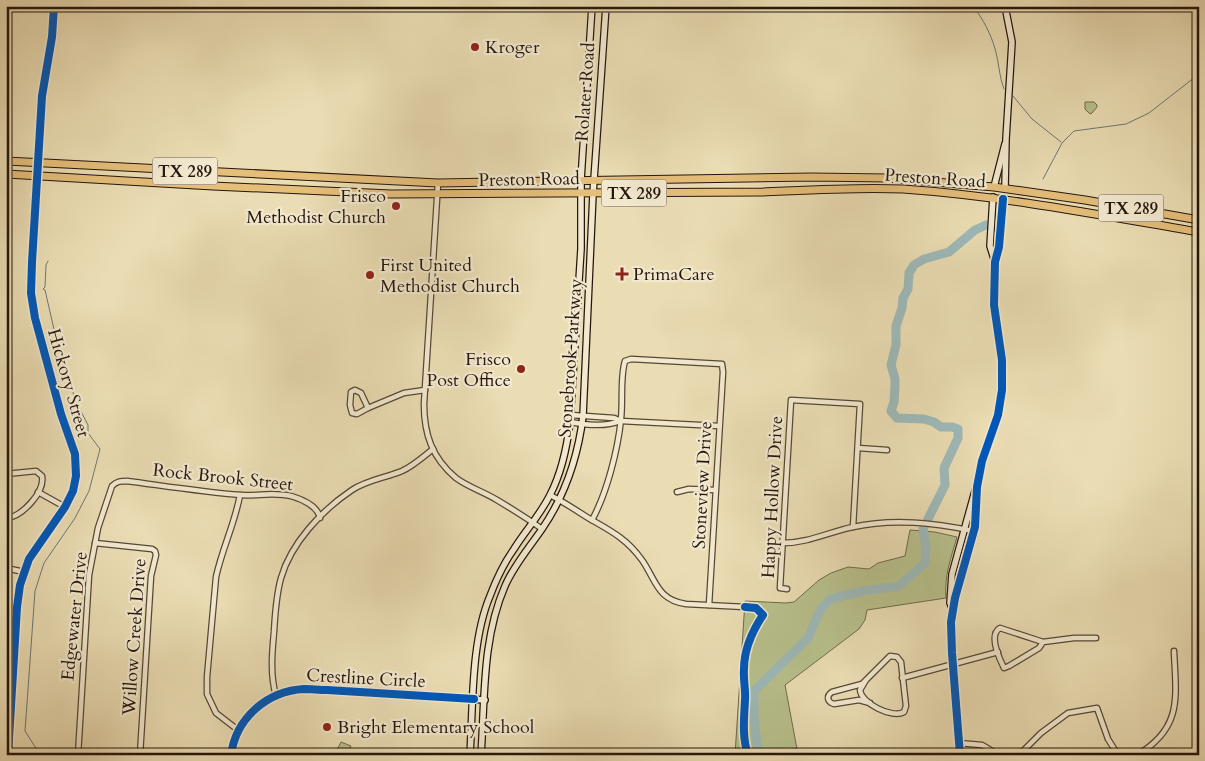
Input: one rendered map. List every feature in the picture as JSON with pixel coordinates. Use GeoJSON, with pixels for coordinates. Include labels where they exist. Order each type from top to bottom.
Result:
{"type":"FeatureCollection","features":[{"type":"Feature","properties":{"kind":"main road","name":"Preston Road"},"geometry":{"type":"LineString","coordinates":[[6,161],[438,183],[857,178],[918,180],[1005,188],[1199,220]]}},
{"type":"Feature","properties":{"kind":"main road","name":"Preston Road"},"geometry":{"type":"LineString","coordinates":[[6,174],[213,186],[438,195],[854,189],[903,190],[1003,199],[1199,232]]}},
{"type":"Feature","properties":{"kind":"main road"},"geometry":{"type":"LineString","coordinates":[[857,178],[862,189]]}},
{"type":"Feature","properties":{"kind":"main road"},"geometry":{"type":"LineString","coordinates":[[854,189],[857,178]]}},
{"type":"Feature","properties":{"kind":"main road"},"geometry":{"type":"LineString","coordinates":[[708,179],[708,192]]}},
{"type":"Feature","properties":{"kind":"main road"},"geometry":{"type":"LineString","coordinates":[[993,198],[994,187]]}},
{"type":"Feature","properties":{"kind":"main road"},"geometry":{"type":"LineString","coordinates":[[1003,199],[1005,188]]}},
{"type":"Feature","properties":{"kind":"street","name":"Hickory Street"},"geometry":{"type":"LineString","coordinates":[[8,755],[9,690],[17,600],[29,559],[74,491],[76,464],[75,454],[61,414],[35,318],[31,293],[42,96],[52,37],[54,6]]}},
{"type":"Feature","properties":{"kind":"street","name":"Rolater Road"},"geometry":{"type":"LineString","coordinates":[[581,180],[592,6]]}},
{"type":"Feature","properties":{"kind":"street","name":"Rolater Road"},"geometry":{"type":"LineString","coordinates":[[594,180],[606,6]]}},
{"type":"Feature","properties":{"kind":"street"},"geometry":{"type":"LineString","coordinates":[[1004,6],[1012,42],[1005,188]]}},
{"type":"Feature","properties":{"kind":"street"},"geometry":{"type":"LineString","coordinates":[[590,30],[604,31]]}},
{"type":"Feature","properties":{"kind":"street"},"geometry":{"type":"LineString","coordinates":[[586,96],[600,95]]}},
{"type":"Feature","properties":{"kind":"street"},"geometry":{"type":"LineString","coordinates":[[994,187],[1006,139]]}},
{"type":"Feature","properties":{"kind":"street","name":"Stonebrook Parkway"},"geometry":{"type":"LineString","coordinates":[[470,755],[477,647],[487,602],[513,549],[534,523],[550,495],[567,447],[571,415],[581,249],[581,180]]}},
{"type":"Feature","properties":{"kind":"street","name":"Stonebrook Parkway"},"geometry":{"type":"LineString","coordinates":[[481,755],[488,648],[497,606],[511,574],[560,500],[578,451],[583,416],[594,180]]}},
{"type":"Feature","properties":{"kind":"street"},"geometry":{"type":"LineString","coordinates":[[438,183],[425,390],[425,429],[438,459],[456,478],[497,500],[542,529]]}},
{"type":"Feature","properties":{"kind":"street"},"geometry":{"type":"LineString","coordinates":[[993,198],[990,246],[995,262]]}},
{"type":"Feature","properties":{"kind":"street"},"geometry":{"type":"LineString","coordinates":[[952,610],[950,603],[952,574],[978,483],[982,461],[996,421],[1002,390],[1002,360],[994,304],[995,262],[999,247],[1003,199]]}},
{"type":"Feature","properties":{"kind":"street"},"geometry":{"type":"LineString","coordinates":[[578,294],[590,295]]}},
{"type":"Feature","properties":{"kind":"street"},"geometry":{"type":"LineString","coordinates":[[575,344],[586,345]]}},
{"type":"Feature","properties":{"kind":"street","name":"Stoneview Drive"},"geometry":{"type":"LineString","coordinates":[[621,421],[625,361],[631,359],[719,364],[724,366],[709,605]]}},
{"type":"Feature","properties":{"kind":"street"},"geometry":{"type":"LineString","coordinates":[[368,408],[361,393],[355,390],[351,392],[350,405],[352,413],[357,414],[404,393],[425,390]]}},
{"type":"Feature","properties":{"kind":"street","name":"Happy Hollow Drive"},"geometry":{"type":"LineString","coordinates":[[787,589],[780,588],[792,400],[860,404],[858,448]]}},
{"type":"Feature","properties":{"kind":"street"},"geometry":{"type":"LineString","coordinates":[[571,415],[614,418],[621,421],[720,426]]}},
{"type":"Feature","properties":{"kind":"street"},"geometry":{"type":"LineString","coordinates":[[570,422],[613,424],[621,421]]}},
{"type":"Feature","properties":{"kind":"street"},"geometry":{"type":"LineString","coordinates":[[592,520],[598,510],[606,487],[621,421]]}},
{"type":"Feature","properties":{"kind":"street"},"geometry":{"type":"LineString","coordinates":[[853,527],[858,448],[887,450]]}},
{"type":"Feature","properties":{"kind":"street"},"geometry":{"type":"LineString","coordinates":[[276,696],[272,675],[276,606],[281,578],[292,554],[308,530],[336,502],[353,489],[412,466],[433,450]]}},
{"type":"Feature","properties":{"kind":"street"},"geometry":{"type":"LineString","coordinates":[[6,474],[36,472],[42,476],[43,480],[38,492],[21,513],[6,518]]}},
{"type":"Feature","properties":{"kind":"street","name":"Rock Brook Street"},"geometry":{"type":"LineString","coordinates":[[115,483],[128,481],[240,495],[277,494],[290,496],[311,505],[320,518]]}},
{"type":"Feature","properties":{"kind":"street","name":"Edgewater Drive"},"geometry":{"type":"LineString","coordinates":[[78,755],[89,575],[103,512],[112,486],[115,483]]}},
{"type":"Feature","properties":{"kind":"street"},"geometry":{"type":"LineString","coordinates":[[960,755],[952,664],[952,610],[974,531],[977,514],[978,483]]}},
{"type":"Feature","properties":{"kind":"street"},"geometry":{"type":"LineString","coordinates":[[677,492],[689,489],[715,490]]}},
{"type":"Feature","properties":{"kind":"street"},"geometry":{"type":"LineString","coordinates":[[38,492],[65,507]]}},
{"type":"Feature","properties":{"kind":"street"},"geometry":{"type":"LineString","coordinates":[[238,730],[216,713],[208,694],[207,677],[216,577],[221,556],[234,524],[240,495]]}},
{"type":"Feature","properties":{"kind":"street"},"geometry":{"type":"LineString","coordinates":[[550,495],[621,536],[642,560],[659,590],[668,599],[676,603],[746,606]]}},
{"type":"Feature","properties":{"kind":"street"},"geometry":{"type":"LineString","coordinates":[[783,543],[808,541],[853,527],[877,523],[913,522],[974,531]]}},
{"type":"Feature","properties":{"kind":"street","name":"Willow Creek Drive"},"geometry":{"type":"LineString","coordinates":[[95,543],[152,548],[155,551],[156,556],[150,584],[140,755]]}},
{"type":"Feature","properties":{"kind":"street"},"geometry":{"type":"LineString","coordinates":[[6,568],[24,572]]}},
{"type":"Feature","properties":{"kind":"street"},"geometry":{"type":"LineString","coordinates":[[490,595],[500,598]]}},
{"type":"Feature","properties":{"kind":"street"},"geometry":{"type":"LineString","coordinates":[[487,602],[497,606]]}},
{"type":"Feature","properties":{"kind":"street"},"geometry":{"type":"LineString","coordinates":[[1043,642],[1039,648],[1004,668],[994,635],[1000,628],[1043,642],[1074,638],[1096,638]]}},
{"type":"Feature","properties":{"kind":"street"},"geometry":{"type":"LineString","coordinates":[[1137,755],[1150,748],[1168,728],[1176,698],[1174,651]]}},
{"type":"Feature","properties":{"kind":"street"},"geometry":{"type":"LineString","coordinates":[[902,678],[998,652]]}},
{"type":"Feature","properties":{"kind":"street"},"geometry":{"type":"LineString","coordinates":[[890,656],[897,656],[901,662],[902,678],[906,706],[902,713],[898,715],[859,700],[834,704],[828,699],[828,695],[832,692],[858,686],[890,656]]}},
{"type":"Feature","properties":{"kind":"street"},"geometry":{"type":"LineString","coordinates":[[866,680],[860,689],[860,693],[870,703]]}},
{"type":"Feature","properties":{"kind":"street","name":"Crestline Circle"},"geometry":{"type":"LineString","coordinates":[[231,755],[232,744],[238,730],[252,711],[262,703],[288,692],[303,689],[484,700]]}},
{"type":"Feature","properties":{"kind":"street"},"geometry":{"type":"LineString","coordinates":[[1019,755],[1041,734],[1068,713],[1097,708],[1108,739],[1118,755]]}},
{"type":"Feature","properties":{"kind":"street"},"geometry":{"type":"LineString","coordinates":[[959,743],[982,745],[998,755]]}},
{"type":"Feature","properties":{"kind":"green space"},"geometry":{"type":"Polygon","coordinates":[[[1085,102],[1094,102],[1097,105],[1092,113],[1090,114],[1085,109],[1085,102]]]}},
{"type":"Feature","properties":{"kind":"green space"},"geometry":{"type":"Polygon","coordinates":[[[910,530],[935,532],[957,537],[947,575],[946,598],[867,610],[865,620],[859,629],[785,685],[797,749],[792,749],[793,755],[735,755],[745,601],[794,602],[819,580],[831,573],[848,567],[869,569],[878,563],[905,556],[910,530]]]}},
{"type":"Feature","properties":{"kind":"green space"},"geometry":{"type":"Polygon","coordinates":[[[341,742],[351,746],[347,755],[336,752],[341,742]]]}},
{"type":"Feature","properties":{"kind":"waterway"},"geometry":{"type":"LineString","coordinates":[[973,6],[991,38],[1004,89]]}},
{"type":"Feature","properties":{"kind":"waterway"},"geometry":{"type":"LineString","coordinates":[[1043,179],[1062,143],[1074,131],[1126,124],[1149,113],[1199,74]]}},
{"type":"Feature","properties":{"kind":"waterway"},"geometry":{"type":"LineString","coordinates":[[1013,96],[1032,119],[1061,142]]}},
{"type":"Feature","properties":{"kind":"waterway"},"geometry":{"type":"LineString","coordinates":[[758,755],[754,716],[754,691],[808,638],[820,610],[830,599],[864,591],[899,586],[925,563],[926,547],[923,529],[945,485],[944,468],[958,438],[958,429],[941,427],[934,422],[924,419],[897,418],[891,411],[894,402],[895,386],[891,365],[896,345],[896,326],[903,298],[908,289],[909,273],[914,265],[924,259],[949,252],[975,230],[986,225]]}},
{"type":"Feature","properties":{"kind":"waterway"},"geometry":{"type":"LineString","coordinates":[[39,753],[25,731],[35,591],[44,563],[75,518],[89,491],[100,449],[88,433],[88,425],[75,400],[66,365],[58,347],[45,290],[43,289],[45,287],[46,265],[48,261]]}},
{"type":"Feature","properties":{"kind":"cycle path"},"geometry":{"type":"LineString","coordinates":[[8,755],[20,585],[29,559],[65,507],[73,491],[76,476],[75,454],[61,414],[35,318],[31,293],[42,96],[52,37],[54,6]]}},
{"type":"Feature","properties":{"kind":"cycle path"},"geometry":{"type":"LineString","coordinates":[[960,755],[951,622],[955,598],[975,527],[977,487],[982,461],[998,415],[1002,390],[1002,360],[994,305],[995,262],[999,247],[1003,199]]}},
{"type":"Feature","properties":{"kind":"cycle path"},"geometry":{"type":"LineString","coordinates":[[745,607],[756,608],[763,615],[750,640],[744,662],[744,728],[748,755]]}},
{"type":"Feature","properties":{"kind":"cycle path"},"geometry":{"type":"LineString","coordinates":[[231,755],[239,729],[247,718],[266,701],[290,691],[309,689],[474,699]]}},
{"type":"Feature","properties":{"kind":"place","name":"Kroger"},"geometry":{"type":"Point","coordinates":[475,47]}},
{"type":"Feature","properties":{"kind":"place","name":"Frisco Methodist Church"},"geometry":{"type":"Point","coordinates":[396,206]}},
{"type":"Feature","properties":{"kind":"place","name":"PrimaCare"},"geometry":{"type":"Point","coordinates":[622,274]}},
{"type":"Feature","properties":{"kind":"place","name":"First United Methodist Church"},"geometry":{"type":"Point","coordinates":[370,275]}},
{"type":"Feature","properties":{"kind":"place","name":"Frisco Post Office"},"geometry":{"type":"Point","coordinates":[521,369]}},
{"type":"Feature","properties":{"kind":"place","name":"Bright Elementary School"},"geometry":{"type":"Point","coordinates":[327,727]}}]}
